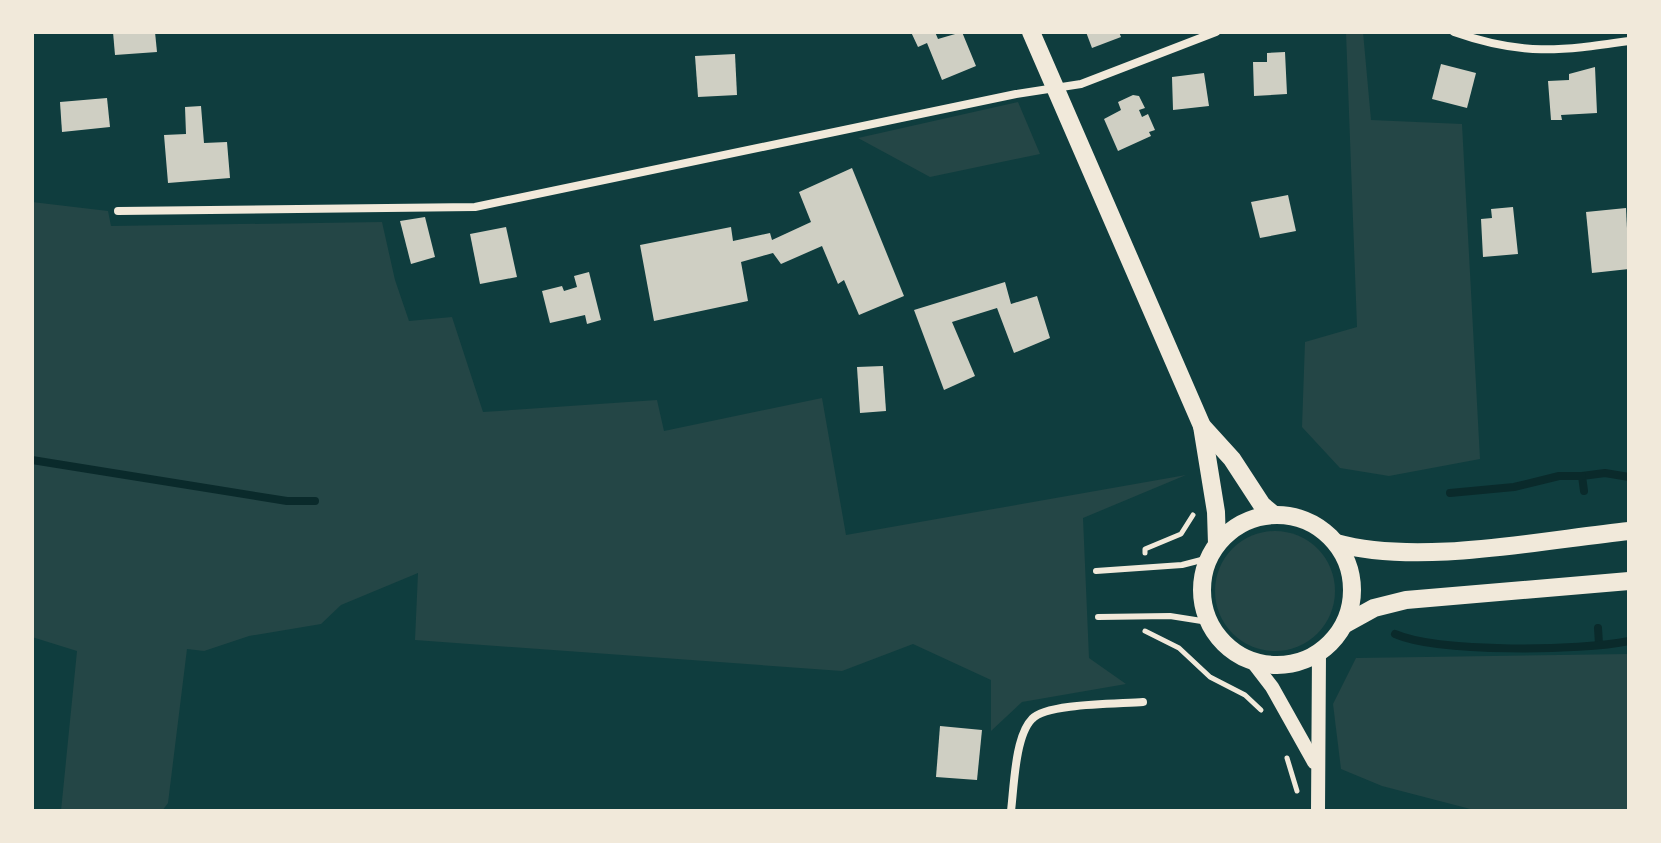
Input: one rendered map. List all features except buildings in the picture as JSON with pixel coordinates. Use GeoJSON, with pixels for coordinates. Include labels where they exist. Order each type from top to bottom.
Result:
{"type":"FeatureCollection","features":[{"type":"Feature","properties":{"kind":"main road"},"geometry":{"type":"LineString","coordinates":[[1031,32],[1202,426],[1216,512],[1213,551],[1202,579],[1202,601],[1208,622],[1234,652],[1252,661],[1275,666],[1298,663],[1319,653],[1345,624],[1374,608],[1406,600],[1629,581]]}},
{"type":"Feature","properties":{"kind":"main road"},"geometry":{"type":"LineString","coordinates":[[1202,426],[1232,459],[1262,505],[1274,515]]}},
{"type":"Feature","properties":{"kind":"main road"},"geometry":{"type":"LineString","coordinates":[[1213,551],[1233,529],[1252,519],[1274,515],[1308,521],[1336,543],[1347,561],[1352,582],[1352,603],[1345,624]]}},
{"type":"Feature","properties":{"kind":"main road"},"geometry":{"type":"LineString","coordinates":[[1336,543],[1359,550],[1439,551],[1629,531]]}},
{"type":"Feature","properties":{"kind":"street"},"geometry":{"type":"LineString","coordinates":[[118,211],[475,207],[1081,84],[1216,32]]}},
{"type":"Feature","properties":{"kind":"street"},"geometry":{"type":"LineString","coordinates":[[1454,32],[1493,46],[1551,52],[1629,41]]}},
{"type":"Feature","properties":{"kind":"street"},"geometry":{"type":"LineString","coordinates":[[1318,811],[1319,653]]}},
{"type":"Feature","properties":{"kind":"street"},"geometry":{"type":"LineString","coordinates":[[1252,661],[1293,722],[1316,766]]}},
{"type":"Feature","properties":{"kind":"street"},"geometry":{"type":"LineString","coordinates":[[1011,811],[1019,749],[1030,720],[1044,711],[1143,702]]}},
{"type":"Feature","properties":{"kind":"lane"},"geometry":{"type":"LineString","coordinates":[[1096,571],[1145,568],[1213,551]]}},
{"type":"Feature","properties":{"kind":"lane"},"geometry":{"type":"LineString","coordinates":[[1098,617],[1145,616],[1208,622]]}},
{"type":"Feature","properties":{"kind":"path"},"geometry":{"type":"LineString","coordinates":[[1145,568],[1145,549],[1181,534],[1199,506]]}},
{"type":"Feature","properties":{"kind":"path"},"geometry":{"type":"LineString","coordinates":[[1145,616],[1145,633],[1179,648],[1210,677],[1245,695],[1278,726],[1293,722]]}},
{"type":"Feature","properties":{"kind":"path"},"geometry":{"type":"LineString","coordinates":[[1286,754],[1298,795]]}},
{"type":"Feature","properties":{"kind":"shaded area"},"geometry":{"type":"Polygon","coordinates":[[[1346,32],[1363,32],[1371,120],[1462,124],[1480,459],[1389,476],[1340,468],[1302,427],[1305,342],[1357,327],[1346,32]]]}},
{"type":"Feature","properties":{"kind":"shaded area"},"geometry":{"type":"Polygon","coordinates":[[[1018,102],[1040,154],[930,177],[858,138],[1018,102]]]}},
{"type":"Feature","properties":{"kind":"shaded area"},"geometry":{"type":"Polygon","coordinates":[[[32,202],[108,211],[111,226],[382,222],[395,280],[409,321],[452,317],[483,412],[657,400],[664,431],[822,398],[846,535],[1186,475],[1083,518],[1089,658],[1126,684],[1022,702],[991,731],[991,680],[913,644],[842,671],[415,640],[418,573],[341,605],[321,624],[249,636],[204,651],[187,649],[168,803],[162,811],[61,811],[77,651],[32,637],[32,202]]]}},
{"type":"Feature","properties":{"kind":"shaded area"},"geometry":{"type":"Polygon","coordinates":[[[1275,531],[1298,536],[1317,549],[1330,568],[1335,591],[1330,614],[1317,633],[1298,646],[1275,651],[1252,646],[1233,633],[1220,614],[1215,591],[1220,568],[1233,549],[1252,536],[1275,531]]]}},
{"type":"Feature","properties":{"kind":"shaded area"},"geometry":{"type":"Polygon","coordinates":[[[1629,654],[1629,811],[1478,811],[1382,786],[1341,769],[1333,704],[1356,658],[1629,654]]]}},
{"type":"Feature","properties":{"kind":"waterway"},"geometry":{"type":"LineString","coordinates":[[32,460],[287,501],[315,501]]}},
{"type":"Feature","properties":{"kind":"waterway"},"geometry":{"type":"LineString","coordinates":[[1584,491],[1582,476],[1605,473],[1629,477]]}},
{"type":"Feature","properties":{"kind":"waterway"},"geometry":{"type":"LineString","coordinates":[[1450,493],[1514,487],[1559,476],[1582,476]]}},
{"type":"Feature","properties":{"kind":"waterway"},"geometry":{"type":"LineString","coordinates":[[1598,628],[1599,644]]}},
{"type":"Feature","properties":{"kind":"waterway"},"geometry":{"type":"LineString","coordinates":[[1395,634],[1443,645],[1476,647],[1578,647],[1629,641]]}}]}
